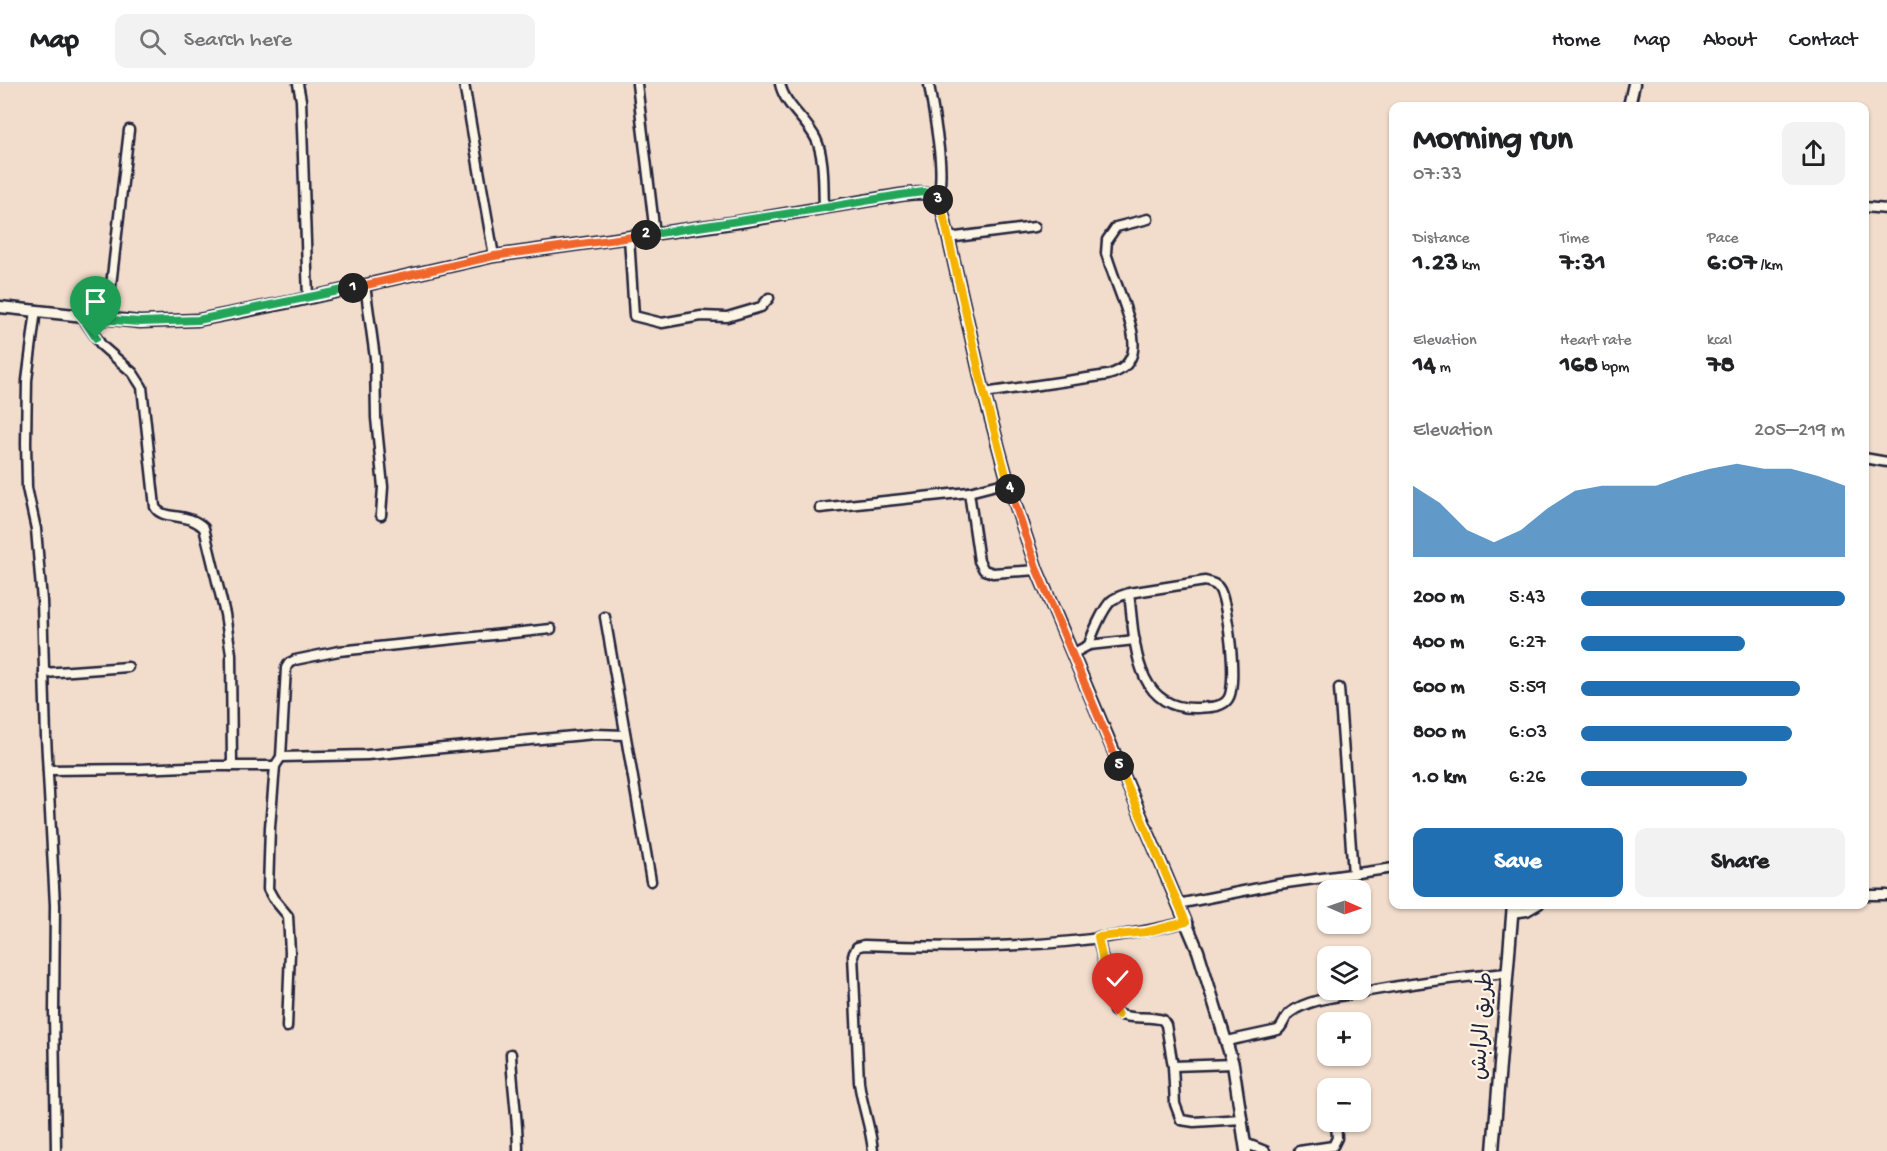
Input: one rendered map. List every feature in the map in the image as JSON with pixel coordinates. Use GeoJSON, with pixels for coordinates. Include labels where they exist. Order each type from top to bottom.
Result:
{"type":"FeatureCollection","features":[{"type":"Feature","properties":{"kind":"street"},"geometry":{"type":"LineString","coordinates":[[298,84],[301,100],[308,298]]}},
{"type":"Feature","properties":{"kind":"street"},"geometry":{"type":"LineString","coordinates":[[464,84],[494,256]]}},
{"type":"Feature","properties":{"kind":"street"},"geometry":{"type":"LineString","coordinates":[[637,84],[655,234]]}},
{"type":"Feature","properties":{"kind":"street"},"geometry":{"type":"LineString","coordinates":[[780,84],[790,105],[816,140],[820,154],[824,208]]}},
{"type":"Feature","properties":{"kind":"street"},"geometry":{"type":"LineString","coordinates":[[929,84],[940,166],[940,190],[937,199]]}},
{"type":"Feature","properties":{"kind":"street"},"geometry":{"type":"LineString","coordinates":[[1630,102],[1635,84]]}},
{"type":"Feature","properties":{"kind":"street"},"geometry":{"type":"LineString","coordinates":[[107,320],[129,130]]}},
{"type":"Feature","properties":{"kind":"street"},"geometry":{"type":"LineString","coordinates":[[0,307],[107,320],[140,322],[198,320],[494,256],[655,234],[917,193],[931,194],[941,205],[984,393],[1008,482],[1037,570],[1198,951],[1233,1064],[1246,1147],[1265,1151]]}},
{"type":"Feature","properties":{"kind":"street"},"geometry":{"type":"LineString","coordinates":[[1869,207],[1887,209]]}},
{"type":"Feature","properties":{"kind":"street"},"geometry":{"type":"LineString","coordinates":[[984,393],[1108,375],[1122,368],[1133,350],[1134,336],[1106,253],[1107,240],[1116,227],[1148,219]]}},
{"type":"Feature","properties":{"kind":"street"},"geometry":{"type":"LineString","coordinates":[[948,238],[1035,227]]}},
{"type":"Feature","properties":{"kind":"street"},"geometry":{"type":"LineString","coordinates":[[629,237],[633,316],[662,323],[701,316],[727,317],[761,307],[769,298]]}},
{"type":"Feature","properties":{"kind":"street"},"geometry":{"type":"LineString","coordinates":[[365,285],[375,358],[376,428],[383,487],[381,515]]}},
{"type":"Feature","properties":{"kind":"street"},"geometry":{"type":"LineString","coordinates":[[36,310],[27,380],[27,489],[39,555],[55,905],[56,1151]]}},
{"type":"Feature","properties":{"kind":"street"},"geometry":{"type":"LineString","coordinates":[[83,318],[102,346],[133,373],[142,387],[155,507],[164,515],[184,516],[204,528],[225,614],[231,654],[232,766]]}},
{"type":"Feature","properties":{"kind":"street"},"geometry":{"type":"LineString","coordinates":[[1869,459],[1887,462]]}},
{"type":"Feature","properties":{"kind":"street"},"geometry":{"type":"LineString","coordinates":[[820,508],[969,492],[1008,482]]}},
{"type":"Feature","properties":{"kind":"street"},"geometry":{"type":"LineString","coordinates":[[969,492],[979,561],[984,570],[993,573],[1037,570]]}},
{"type":"Feature","properties":{"kind":"street"},"geometry":{"type":"LineString","coordinates":[[1089,645],[1091,636],[1109,603],[1129,593],[1205,581],[1213,583],[1220,588],[1227,620],[1232,662],[1231,692],[1227,700],[1220,705],[1185,708],[1165,701],[1153,691],[1143,677],[1138,664],[1129,593]]}},
{"type":"Feature","properties":{"kind":"street"},"geometry":{"type":"LineString","coordinates":[[605,617],[651,881]]}},
{"type":"Feature","properties":{"kind":"street"},"geometry":{"type":"LineString","coordinates":[[286,1027],[290,952],[288,916],[268,889],[270,828],[276,766],[281,757],[286,668],[289,663],[339,651],[551,629]]}},
{"type":"Feature","properties":{"kind":"street"},"geometry":{"type":"LineString","coordinates":[[1072,654],[1089,645],[1135,640]]}},
{"type":"Feature","properties":{"kind":"street"},"geometry":{"type":"LineString","coordinates":[[44,673],[128,667]]}},
{"type":"Feature","properties":{"kind":"street"},"geometry":{"type":"LineString","coordinates":[[1339,688],[1353,874]]}},
{"type":"Feature","properties":{"kind":"street"},"geometry":{"type":"LineString","coordinates":[[281,757],[367,755],[584,735],[625,735]]}},
{"type":"Feature","properties":{"kind":"street"},"geometry":{"type":"LineString","coordinates":[[48,770],[276,766]]}},
{"type":"Feature","properties":{"kind":"street"},"geometry":{"type":"LineString","coordinates":[[1178,904],[1279,885],[1389,869]]}},
{"type":"Feature","properties":{"kind":"street"},"geometry":{"type":"LineString","coordinates":[[1869,895],[1887,895]]}},
{"type":"Feature","properties":{"kind":"street"},"geometry":{"type":"LineString","coordinates":[[1513,909],[1527,911],[1530,909]]}},
{"type":"Feature","properties":{"kind":"street","name":"طريق الرابش"},"geometry":{"type":"LineString","coordinates":[[1493,1151],[1513,909]]}},
{"type":"Feature","properties":{"kind":"street"},"geometry":{"type":"LineString","coordinates":[[873,1151],[872,1132],[861,1101],[853,955],[857,946],[985,946],[1048,943],[1146,932],[1186,922]]}},
{"type":"Feature","properties":{"kind":"street"},"geometry":{"type":"LineString","coordinates":[[1098,937],[1114,1011],[1124,1016],[1163,1020],[1166,1025],[1173,1066],[1175,1104],[1181,1120],[1194,1122],[1242,1119]]}},
{"type":"Feature","properties":{"kind":"street"},"geometry":{"type":"LineString","coordinates":[[1227,1041],[1278,1030],[1283,1026],[1290,1012],[1335,997],[1413,983],[1507,973]]}},
{"type":"Feature","properties":{"kind":"street"},"geometry":{"type":"LineString","coordinates":[[511,1054],[512,1085],[518,1119],[518,1151]]}},
{"type":"Feature","properties":{"kind":"street"},"geometry":{"type":"LineString","coordinates":[[1173,1066],[1233,1064]]}},
{"type":"Feature","properties":{"kind":"street"},"geometry":{"type":"LineString","coordinates":[[1299,1151],[1333,1146],[1337,1138],[1337,1132]]}},
{"type":"Feature","properties":{"kind":"route"},"geometry":{"type":"LineString","coordinates":[[96,338],[83,318],[140,322],[198,320],[295,301],[494,256],[738,222],[900,195],[924,192],[931,194],[941,205],[984,393],[1008,482],[1037,570],[1186,922],[1146,932],[1098,937],[1112,1005],[1118,1015]]}}]}
